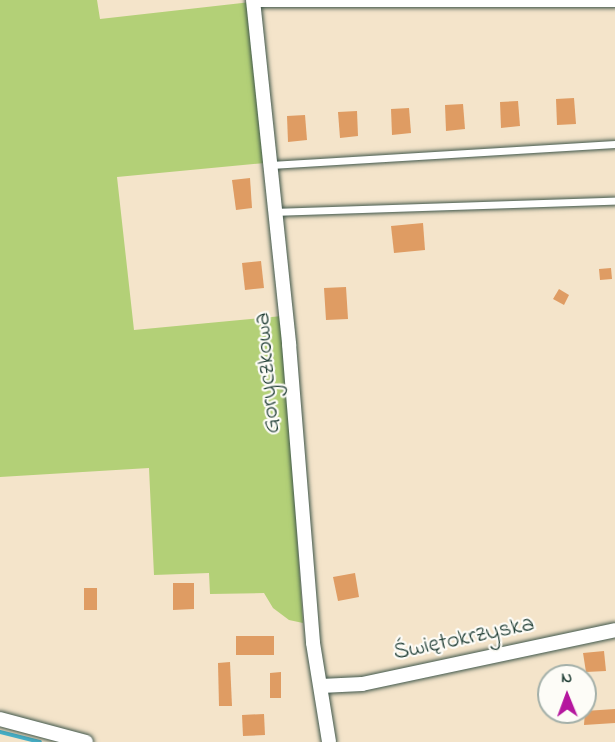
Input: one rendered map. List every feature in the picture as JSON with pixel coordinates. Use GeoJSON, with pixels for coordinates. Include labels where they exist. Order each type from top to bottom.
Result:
{"type":"FeatureCollection","features":[{"type":"Feature","properties":{"kind":"street","name":"Goryczkowa"},"geometry":{"type":"LineString","coordinates":[[254,1],[313,643],[329,742]]}},
{"type":"Feature","properties":{"kind":"street","name":"Świętokrzyska"},"geometry":{"type":"LineString","coordinates":[[321,686],[362,684],[615,630]]}},
{"type":"Feature","properties":{"kind":"street"},"geometry":{"type":"LineString","coordinates":[[0,719],[86,742]]}},
{"type":"Feature","properties":{"kind":"lane"},"geometry":{"type":"LineString","coordinates":[[254,1],[615,3]]}},
{"type":"Feature","properties":{"kind":"lane"},"geometry":{"type":"LineString","coordinates":[[270,165],[615,144]]}},
{"type":"Feature","properties":{"kind":"lane"},"geometry":{"type":"LineString","coordinates":[[275,212],[615,201]]}},
{"type":"Feature","properties":{"kind":"green space"},"geometry":{"type":"Polygon","coordinates":[[[0,0],[97,0],[100,19],[251,2],[265,163],[117,177],[134,330],[282,316],[303,623],[289,620],[273,608],[264,593],[210,594],[209,573],[154,575],[149,468],[0,477],[0,0]]]}},
{"type":"Feature","properties":{"kind":"building"},"geometry":{"type":"Polygon","coordinates":[[[574,98],[576,124],[557,125],[556,99],[574,98]]]}},
{"type":"Feature","properties":{"kind":"building"},"geometry":{"type":"Polygon","coordinates":[[[518,101],[520,126],[501,128],[500,102],[518,101]]]}},
{"type":"Feature","properties":{"kind":"building"},"geometry":{"type":"Polygon","coordinates":[[[463,104],[465,129],[446,131],[445,105],[463,104]]]}},
{"type":"Feature","properties":{"kind":"building"},"geometry":{"type":"Polygon","coordinates":[[[409,108],[411,133],[392,135],[391,109],[409,108]]]}},
{"type":"Feature","properties":{"kind":"building"},"geometry":{"type":"Polygon","coordinates":[[[357,111],[358,136],[340,138],[338,112],[357,111]]]}},
{"type":"Feature","properties":{"kind":"building"},"geometry":{"type":"Polygon","coordinates":[[[305,115],[307,140],[288,142],[287,116],[305,115]]]}},
{"type":"Feature","properties":{"kind":"building"},"geometry":{"type":"Polygon","coordinates":[[[250,178],[252,208],[236,210],[232,180],[250,178]]]}},
{"type":"Feature","properties":{"kind":"building"},"geometry":{"type":"Polygon","coordinates":[[[423,223],[425,250],[394,253],[391,226],[423,223]]]}},
{"type":"Feature","properties":{"kind":"building"},"geometry":{"type":"Polygon","coordinates":[[[261,261],[264,288],[245,290],[242,263],[261,261]]]}},
{"type":"Feature","properties":{"kind":"building"},"geometry":{"type":"Polygon","coordinates":[[[611,268],[612,279],[600,280],[599,269],[611,268]]]}},
{"type":"Feature","properties":{"kind":"building"},"geometry":{"type":"Polygon","coordinates":[[[346,287],[348,319],[326,320],[324,288],[346,287]]]}},
{"type":"Feature","properties":{"kind":"building"},"geometry":{"type":"Polygon","coordinates":[[[559,289],[569,295],[564,305],[553,299],[559,289]]]}},
{"type":"Feature","properties":{"kind":"building"},"geometry":{"type":"Polygon","coordinates":[[[355,573],[359,597],[338,601],[333,577],[355,573]]]}},
{"type":"Feature","properties":{"kind":"building"},"geometry":{"type":"Polygon","coordinates":[[[173,583],[194,583],[194,609],[173,610],[173,583]]]}},
{"type":"Feature","properties":{"kind":"building"},"geometry":{"type":"Polygon","coordinates":[[[84,588],[97,588],[97,610],[84,610],[84,588]]]}},
{"type":"Feature","properties":{"kind":"building"},"geometry":{"type":"Polygon","coordinates":[[[236,636],[274,636],[274,655],[236,655],[236,636]]]}},
{"type":"Feature","properties":{"kind":"building"},"geometry":{"type":"Polygon","coordinates":[[[604,651],[606,671],[597,671],[597,664],[585,664],[583,653],[604,651]]]}},
{"type":"Feature","properties":{"kind":"building"},"geometry":{"type":"Polygon","coordinates":[[[230,662],[232,706],[219,706],[218,663],[230,662]]]}},
{"type":"Feature","properties":{"kind":"building"},"geometry":{"type":"Polygon","coordinates":[[[281,672],[281,698],[270,698],[270,673],[281,672]]]}},
{"type":"Feature","properties":{"kind":"building"},"geometry":{"type":"Polygon","coordinates":[[[615,709],[615,723],[584,725],[597,724],[597,710],[615,709]]]}},
{"type":"Feature","properties":{"kind":"building"},"geometry":{"type":"Polygon","coordinates":[[[264,714],[265,735],[243,736],[242,715],[264,714]]]}},
{"type":"Feature","properties":{"kind":"waterway"},"geometry":{"type":"LineString","coordinates":[[0,732],[40,742]]}}]}
